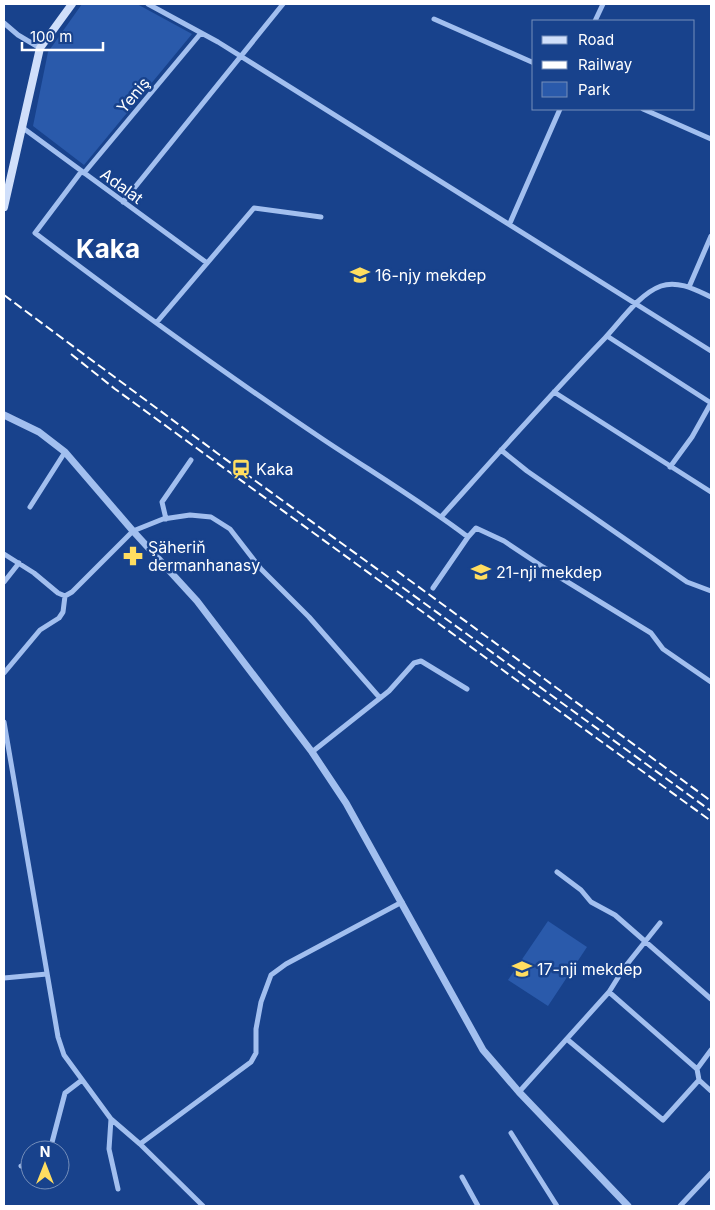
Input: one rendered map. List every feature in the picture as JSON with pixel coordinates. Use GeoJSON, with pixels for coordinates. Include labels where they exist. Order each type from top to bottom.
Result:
{"type":"FeatureCollection","features":[{"type":"Feature","properties":{"kind":"main road"},"geometry":{"type":"LineString","coordinates":[[4,207],[40,48],[72,4]]}},
{"type":"Feature","properties":{"kind":"street"},"geometry":{"type":"LineString","coordinates":[[148,4],[240,56],[510,223],[711,351]]}},
{"type":"Feature","properties":{"kind":"street"},"geometry":{"type":"LineString","coordinates":[[123,202],[283,4]]}},
{"type":"Feature","properties":{"kind":"street"},"geometry":{"type":"LineString","coordinates":[[595,20],[603,4]]}},
{"type":"Feature","properties":{"kind":"street"},"geometry":{"type":"LineString","coordinates":[[434,19],[532,62]]}},
{"type":"Feature","properties":{"kind":"street"},"geometry":{"type":"LineString","coordinates":[[4,23],[18,35],[40,48]]}},
{"type":"Feature","properties":{"kind":"street","name":"Yeniş"},"geometry":{"type":"LineString","coordinates":[[157,322],[34,233],[201,33]]}},
{"type":"Feature","properties":{"kind":"street"},"geometry":{"type":"LineString","coordinates":[[510,223],[560,110]]}},
{"type":"Feature","properties":{"kind":"street"},"geometry":{"type":"LineString","coordinates":[[645,110],[711,139]]}},
{"type":"Feature","properties":{"kind":"street","name":"Adalat"},"geometry":{"type":"LineString","coordinates":[[23,128],[206,263]]}},
{"type":"Feature","properties":{"kind":"street"},"geometry":{"type":"LineString","coordinates":[[321,217],[254,208],[157,322],[323,439],[468,537]]}},
{"type":"Feature","properties":{"kind":"street"},"geometry":{"type":"LineString","coordinates":[[689,287],[711,236]]}},
{"type":"Feature","properties":{"kind":"street"},"geometry":{"type":"LineString","coordinates":[[441,517],[607,336],[638,304],[660,286],[675,285],[689,287],[711,297]]}},
{"type":"Feature","properties":{"kind":"street"},"geometry":{"type":"LineString","coordinates":[[607,336],[711,403],[692,437],[670,467]]}},
{"type":"Feature","properties":{"kind":"street"},"geometry":{"type":"LineString","coordinates":[[554,392],[711,492]]}},
{"type":"Feature","properties":{"kind":"street"},"geometry":{"type":"LineString","coordinates":[[4,415],[39,432],[65,452],[197,602],[312,752],[346,803],[483,1050],[519,1092],[625,1204]]}},
{"type":"Feature","properties":{"kind":"street"},"geometry":{"type":"LineString","coordinates":[[501,450],[527,471],[687,582],[711,591]]}},
{"type":"Feature","properties":{"kind":"street"},"geometry":{"type":"LineString","coordinates":[[30,507],[65,452]]}},
{"type":"Feature","properties":{"kind":"street"},"geometry":{"type":"LineString","coordinates":[[166,519],[162,502],[191,460]]}},
{"type":"Feature","properties":{"kind":"street"},"geometry":{"type":"LineString","coordinates":[[65,596],[72,592],[133,531],[166,519],[190,515],[211,517],[230,529],[260,569],[309,617],[380,698]]}},
{"type":"Feature","properties":{"kind":"street"},"geometry":{"type":"LineString","coordinates":[[433,588],[476,528],[504,540],[542,567],[651,633],[663,649],[711,682]]}},
{"type":"Feature","properties":{"kind":"street"},"geometry":{"type":"LineString","coordinates":[[4,554],[65,596]]}},
{"type":"Feature","properties":{"kind":"street"},"geometry":{"type":"LineString","coordinates":[[4,582],[19,563]]}},
{"type":"Feature","properties":{"kind":"street"},"geometry":{"type":"LineString","coordinates":[[4,673],[40,630],[59,618],[63,612],[65,596]]}},
{"type":"Feature","properties":{"kind":"street"},"geometry":{"type":"LineString","coordinates":[[312,752],[380,698],[414,663],[421,661],[467,689]]}},
{"type":"Feature","properties":{"kind":"street"},"geometry":{"type":"LineString","coordinates":[[4,722],[58,1037],[64,1055],[111,1119],[140,1144],[202,1206]]}},
{"type":"Feature","properties":{"kind":"street"},"geometry":{"type":"LineString","coordinates":[[557,872],[581,890],[591,902],[615,915],[711,999]]}},
{"type":"Feature","properties":{"kind":"street"},"geometry":{"type":"LineString","coordinates":[[140,1144],[250,1062],[256,1053],[256,1029],[260,1002],[271,975],[286,964],[402,902]]}},
{"type":"Feature","properties":{"kind":"street"},"geometry":{"type":"LineString","coordinates":[[519,1092],[610,992],[624,968],[660,923]]}},
{"type":"Feature","properties":{"kind":"street"},"geometry":{"type":"LineString","coordinates":[[4,978],[47,974]]}},
{"type":"Feature","properties":{"kind":"street"},"geometry":{"type":"LineString","coordinates":[[610,992],[697,1070],[699,1080],[711,1091]]}},
{"type":"Feature","properties":{"kind":"street"},"geometry":{"type":"LineString","coordinates":[[568,1040],[663,1120],[699,1080]]}},
{"type":"Feature","properties":{"kind":"street"},"geometry":{"type":"LineString","coordinates":[[697,1070],[711,1050]]}},
{"type":"Feature","properties":{"kind":"street"},"geometry":{"type":"LineString","coordinates":[[53,1140],[65,1093],[82,1080]]}},
{"type":"Feature","properties":{"kind":"street"},"geometry":{"type":"LineString","coordinates":[[111,1119],[109,1150],[118,1190]]}},
{"type":"Feature","properties":{"kind":"street"},"geometry":{"type":"LineString","coordinates":[[511,1133],[557,1206]]}},
{"type":"Feature","properties":{"kind":"street"},"geometry":{"type":"LineString","coordinates":[[680,1206],[711,1173]]}},
{"type":"Feature","properties":{"kind":"street"},"geometry":{"type":"LineString","coordinates":[[462,1177],[478,1206]]}},
{"type":"Feature","properties":{"kind":"street"},"geometry":{"type":"LineString","coordinates":[[616,1206],[625,1204]]}},
{"type":"Feature","properties":{"kind":"green space"},"geometry":{"type":"Polygon","coordinates":[[[82,4],[137,4],[192,34],[84,165],[33,126],[48,52],[82,4]]]}},
{"type":"Feature","properties":{"kind":"green space"},"geometry":{"type":"Polygon","coordinates":[[[548,921],[587,947],[548,1006],[508,980],[548,921]]]}},
{"type":"Feature","properties":{"kind":"railway"},"geometry":{"type":"LineString","coordinates":[[4,295],[217,453],[711,811]]}},
{"type":"Feature","properties":{"kind":"railway"},"geometry":{"type":"LineString","coordinates":[[71,354],[115,389],[711,821]]}},
{"type":"Feature","properties":{"kind":"railway"},"geometry":{"type":"LineString","coordinates":[[397,571],[711,801]]}},
{"type":"Feature","properties":{"kind":"place","name":"16-njy mekdep"},"geometry":{"type":"Point","coordinates":[360,275]}},
{"type":"Feature","properties":{"kind":"place","name":"Kaka"},"geometry":{"type":"Point","coordinates":[241,469]}},
{"type":"Feature","properties":{"kind":"place","name":"Şäheriň dermanhanasy"},"geometry":{"type":"Point","coordinates":[133,556]}},
{"type":"Feature","properties":{"kind":"place","name":"21-nji mekdep"},"geometry":{"type":"Point","coordinates":[481,572]}},
{"type":"Feature","properties":{"kind":"place","name":"17-nji mekdep"},"geometry":{"type":"Point","coordinates":[522,969]}},
{"type":"Feature","properties":{"kind":"district","name":"Kaka"},"geometry":{"type":"Point","coordinates":[108,248]}}]}
